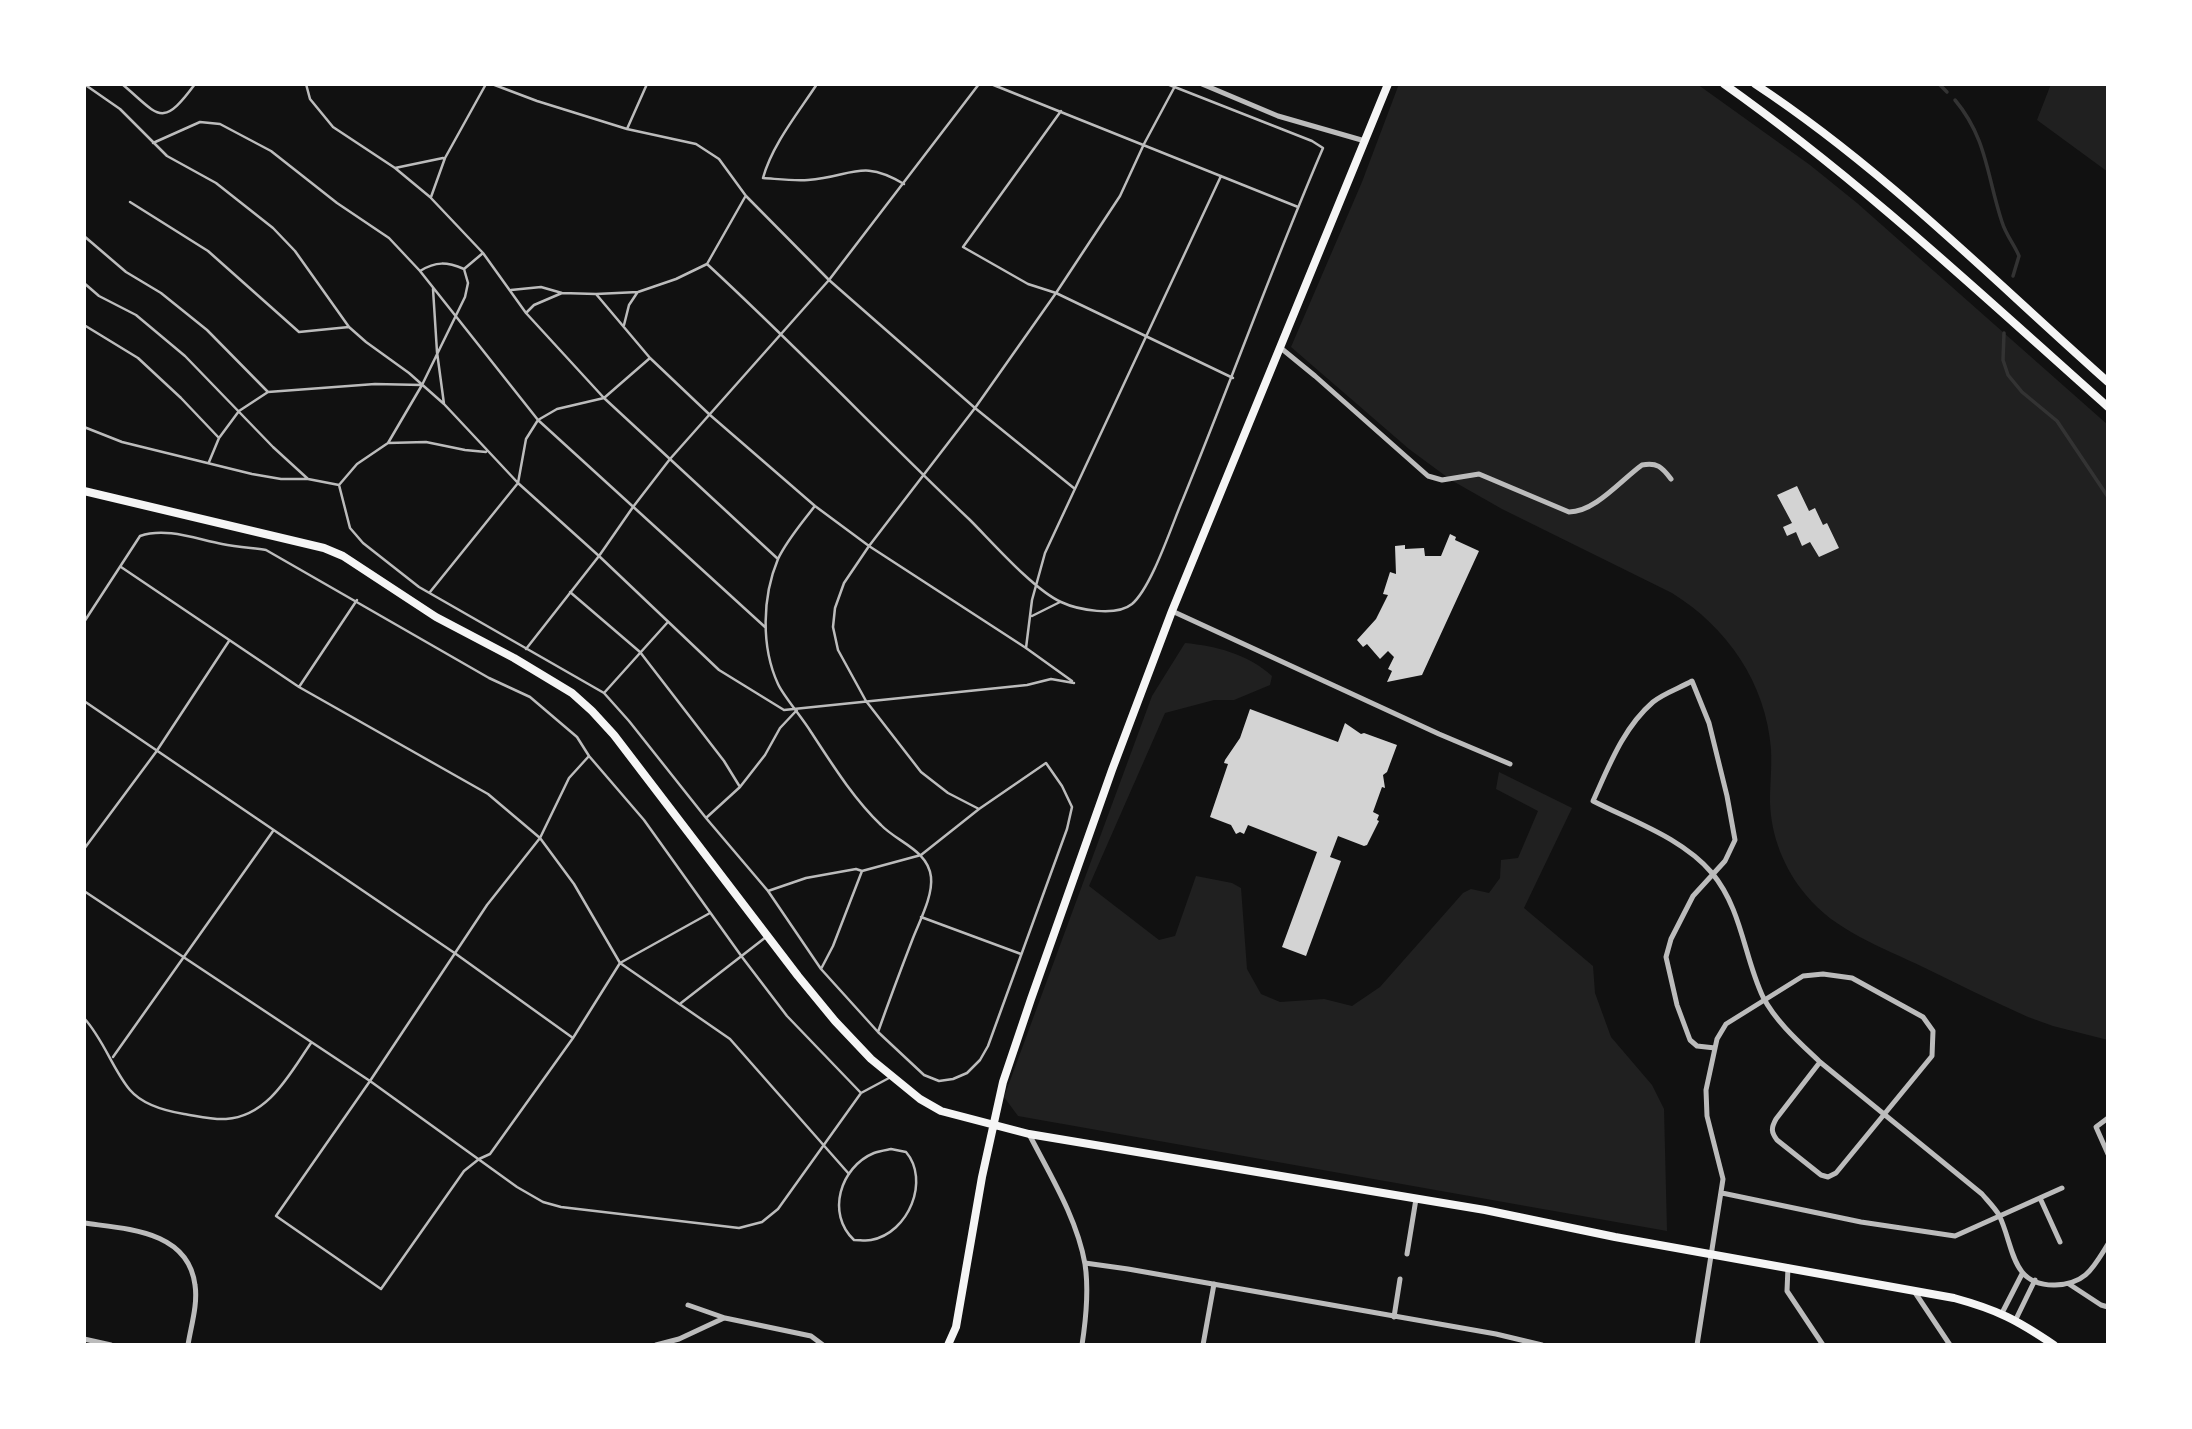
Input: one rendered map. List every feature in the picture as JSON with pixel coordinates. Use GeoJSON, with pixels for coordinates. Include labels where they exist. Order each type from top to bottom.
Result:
{"type":"FeatureCollection","features":[{"type":"Feature","properties":{"kind":"main road"},"geometry":{"type":"LineString","coordinates":[[948,1345],[956,1327],[982,1177],[1003,1082],[1031,999],[1172,611],[1282,349],[1388,84]]}},
{"type":"Feature","properties":{"kind":"main road"},"geometry":{"type":"LineString","coordinates":[[1724,84],[1822,156],[1877,202],[2108,407]]}},
{"type":"Feature","properties":{"kind":"main road"},"geometry":{"type":"LineString","coordinates":[[1755,84],[1846,151],[1916,209],[2108,382]]}},
{"type":"Feature","properties":{"kind":"main road"},"geometry":{"type":"LineString","coordinates":[[84,491],[324,548],[343,556],[436,617],[514,658],[572,693],[614,735],[835,1021],[871,1059],[920,1099],[940,1111],[1029,1134],[1416,1199],[1954,1298],[2016,1319],[2054,1345]]}},
{"type":"Feature","properties":{"kind":"street"},"geometry":{"type":"LineString","coordinates":[[1202,84],[1279,116],[1366,141]]}},
{"type":"Feature","properties":{"kind":"street"},"geometry":{"type":"LineString","coordinates":[[1282,349],[1428,476],[1442,480],[1479,474],[1569,512],[1590,507],[1642,465],[1653,463],[1663,468],[1671,479]]}},
{"type":"Feature","properties":{"kind":"street"},"geometry":{"type":"LineString","coordinates":[[1172,611],[1510,764]]}},
{"type":"Feature","properties":{"kind":"street"},"geometry":{"type":"LineString","coordinates":[[1715,1048],[1697,1046],[1690,1040],[1665,957],[1693,896],[1713,875],[1725,861],[1735,840],[1709,723],[1692,681],[1654,701],[1630,727],[1613,756],[1593,802],[1681,845],[1713,875],[1738,921],[1764,999],[1795,1039],[1820,1062],[1982,1194],[1998,1215],[2015,1264],[2022,1274],[2045,1285],[2069,1284],[2082,1279],[2108,1244]]}},
{"type":"Feature","properties":{"kind":"street"},"geometry":{"type":"LineString","coordinates":[[1697,1345],[1723,1179],[1707,1116],[1706,1090],[1717,1039],[1726,1024],[1803,976],[1823,974],[1852,978],[1923,1017],[1933,1031],[1931,1056],[1836,1173],[1828,1177],[1821,1175],[1772,1134],[1776,1119],[1820,1062]]}},
{"type":"Feature","properties":{"kind":"street"},"geometry":{"type":"LineString","coordinates":[[2108,1118],[2096,1127],[2108,1154]]}},
{"type":"Feature","properties":{"kind":"street"},"geometry":{"type":"LineString","coordinates":[[1029,1134],[1070,1216],[1085,1263],[1086,1297],[1082,1345]]}},
{"type":"Feature","properties":{"kind":"street"},"geometry":{"type":"LineString","coordinates":[[1722,1193],[1861,1222],[1955,1236],[2062,1188]]}},
{"type":"Feature","properties":{"kind":"street"},"geometry":{"type":"LineString","coordinates":[[2040,1198],[2060,1242]]}},
{"type":"Feature","properties":{"kind":"street"},"geometry":{"type":"LineString","coordinates":[[1407,1254],[1416,1199]]}},
{"type":"Feature","properties":{"kind":"street"},"geometry":{"type":"LineString","coordinates":[[84,1223],[134,1230],[158,1237],[170,1242],[181,1254],[195,1284],[188,1345]]}},
{"type":"Feature","properties":{"kind":"street"},"geometry":{"type":"LineString","coordinates":[[1085,1263],[1496,1334],[1542,1345]]}},
{"type":"Feature","properties":{"kind":"street"},"geometry":{"type":"LineString","coordinates":[[1788,1267],[1787,1291],[1824,1345]]}},
{"type":"Feature","properties":{"kind":"street"},"geometry":{"type":"LineString","coordinates":[[2003,1313],[2022,1274]]}},
{"type":"Feature","properties":{"kind":"street"},"geometry":{"type":"LineString","coordinates":[[1394,1317],[1400,1279]]}},
{"type":"Feature","properties":{"kind":"street"},"geometry":{"type":"LineString","coordinates":[[2016,1319],[2035,1280]]}},
{"type":"Feature","properties":{"kind":"street"},"geometry":{"type":"LineString","coordinates":[[1203,1345],[1214,1284]]}},
{"type":"Feature","properties":{"kind":"street"},"geometry":{"type":"LineString","coordinates":[[2069,1284],[2108,1307]]}},
{"type":"Feature","properties":{"kind":"street"},"geometry":{"type":"LineString","coordinates":[[1914,1291],[1950,1345]]}},
{"type":"Feature","properties":{"kind":"street"},"geometry":{"type":"LineString","coordinates":[[688,1306],[724,1318],[811,1336],[822,1345]]}},
{"type":"Feature","properties":{"kind":"street"},"geometry":{"type":"LineString","coordinates":[[656,1345],[680,1339],[724,1318]]}},
{"type":"Feature","properties":{"kind":"street"},"geometry":{"type":"LineString","coordinates":[[1814,1345],[1817,1337]]}},
{"type":"Feature","properties":{"kind":"street"},"geometry":{"type":"LineString","coordinates":[[84,1339],[111,1345]]}},
{"type":"Feature","properties":{"kind":"lane"},"geometry":{"type":"LineString","coordinates":[[84,84],[120,109],[167,156],[216,183],[273,228],[295,251],[349,327],[444,404],[518,483],[600,556],[719,670],[784,710],[1027,685],[1051,680],[1074,684],[1026,648],[869,546],[815,506],[710,415],[650,358],[596,295]]}},
{"type":"Feature","properties":{"kind":"lane"},"geometry":{"type":"LineString","coordinates":[[122,84],[156,113],[165,114],[177,107],[195,84]]}},
{"type":"Feature","properties":{"kind":"lane"},"geometry":{"type":"LineString","coordinates":[[306,84],[310,99],[332,127],[395,168],[430,197],[483,253],[526,313],[604,398],[778,559]]}},
{"type":"Feature","properties":{"kind":"lane"},"geometry":{"type":"LineString","coordinates":[[430,197],[445,158],[486,84]]}},
{"type":"Feature","properties":{"kind":"lane"},"geometry":{"type":"LineString","coordinates":[[492,84],[627,129],[696,144],[719,159],[746,197],[829,280],[975,408],[1074,489]]}},
{"type":"Feature","properties":{"kind":"lane"},"geometry":{"type":"LineString","coordinates":[[627,129],[647,84]]}},
{"type":"Feature","properties":{"kind":"lane"},"geometry":{"type":"LineString","coordinates":[[817,84],[778,145],[765,168],[763,178],[809,180],[865,168],[887,174],[904,184]]}},
{"type":"Feature","properties":{"kind":"lane"},"geometry":{"type":"LineString","coordinates":[[526,649],[600,556],[670,459],[829,280],[979,84]]}},
{"type":"Feature","properties":{"kind":"lane"},"geometry":{"type":"LineString","coordinates":[[991,84],[1298,207]]}},
{"type":"Feature","properties":{"kind":"lane"},"geometry":{"type":"LineString","coordinates":[[708,264],[783,334],[1036,585],[1060,601],[1081,608],[1115,611],[1131,605],[1143,591],[1233,378],[1323,148],[1312,141],[1167,84]]}},
{"type":"Feature","properties":{"kind":"lane"},"geometry":{"type":"LineString","coordinates":[[979,809],[948,793],[921,772],[866,701],[838,650],[833,627],[835,608],[844,583],[869,546],[975,408],[1120,196],[1144,144],[1175,88]]}},
{"type":"Feature","properties":{"kind":"lane"},"geometry":{"type":"LineString","coordinates":[[1060,111],[963,247],[1028,284],[1056,293],[1233,378]]}},
{"type":"Feature","properties":{"kind":"lane"},"geometry":{"type":"LineString","coordinates":[[153,143],[200,122],[220,124],[271,151],[337,203],[389,238],[420,271],[538,420],[765,627]]}},
{"type":"Feature","properties":{"kind":"lane"},"geometry":{"type":"LineString","coordinates":[[395,168],[445,158]]}},
{"type":"Feature","properties":{"kind":"lane"},"geometry":{"type":"LineString","coordinates":[[1026,648],[1032,600],[1045,553],[1221,176]]}},
{"type":"Feature","properties":{"kind":"lane"},"geometry":{"type":"LineString","coordinates":[[511,290],[541,287],[562,293],[596,295],[638,292],[676,279],[708,264],[746,197]]}},
{"type":"Feature","properties":{"kind":"lane"},"geometry":{"type":"LineString","coordinates":[[130,202],[208,251],[299,332],[349,327]]}},
{"type":"Feature","properties":{"kind":"lane"},"geometry":{"type":"LineString","coordinates":[[84,236],[126,272],[161,293],[207,330],[268,392]]}},
{"type":"Feature","properties":{"kind":"lane"},"geometry":{"type":"LineString","coordinates":[[464,269],[483,253]]}},
{"type":"Feature","properties":{"kind":"lane"},"geometry":{"type":"LineString","coordinates":[[420,271],[431,264],[447,263],[464,269]]}},
{"type":"Feature","properties":{"kind":"lane"},"geometry":{"type":"LineString","coordinates":[[340,485],[357,464],[388,443],[422,385],[466,297],[468,283],[464,269]]}},
{"type":"Feature","properties":{"kind":"lane"},"geometry":{"type":"LineString","coordinates":[[84,283],[99,296],[136,315],[185,356],[272,447],[308,479]]}},
{"type":"Feature","properties":{"kind":"lane"},"geometry":{"type":"LineString","coordinates":[[433,289],[444,404]]}},
{"type":"Feature","properties":{"kind":"lane"},"geometry":{"type":"LineString","coordinates":[[624,325],[629,305],[638,292]]}},
{"type":"Feature","properties":{"kind":"lane"},"geometry":{"type":"LineString","coordinates":[[526,313],[534,306],[562,293]]}},
{"type":"Feature","properties":{"kind":"lane"},"geometry":{"type":"LineString","coordinates":[[84,325],[138,358],[219,438]]}},
{"type":"Feature","properties":{"kind":"lane"},"geometry":{"type":"LineString","coordinates":[[430,592],[518,483],[526,439],[538,420],[557,409],[604,398],[650,358]]}},
{"type":"Feature","properties":{"kind":"lane"},"geometry":{"type":"LineString","coordinates":[[209,462],[219,438],[239,411],[268,392],[374,384],[422,385]]}},
{"type":"Feature","properties":{"kind":"lane"},"geometry":{"type":"LineString","coordinates":[[84,428],[122,442],[281,479],[308,479],[340,485]]}},
{"type":"Feature","properties":{"kind":"lane"},"geometry":{"type":"LineString","coordinates":[[388,443],[426,442],[487,452]]}},
{"type":"Feature","properties":{"kind":"lane"},"geometry":{"type":"LineString","coordinates":[[340,485],[350,528],[400,572],[604,693],[768,891],[821,970],[877,1032],[924,1075],[939,1081],[967,1073],[980,1060],[988,1046],[1067,829],[1072,807],[1046,763],[979,809],[921,855],[862,871],[856,869],[806,878],[768,891]]}},
{"type":"Feature","properties":{"kind":"lane"},"geometry":{"type":"LineString","coordinates":[[815,506],[778,559],[770,589],[765,627],[773,670],[779,686],[835,769],[868,812],[884,828],[921,855],[931,873],[931,884],[921,917],[877,1032]]}},
{"type":"Feature","properties":{"kind":"lane"},"geometry":{"type":"LineString","coordinates":[[84,622],[140,536],[153,531],[170,533],[266,550],[489,678],[530,697],[577,737],[589,757],[644,820],[787,1016],[861,1093]]}},
{"type":"Feature","properties":{"kind":"lane"},"geometry":{"type":"LineString","coordinates":[[121,567],[299,687],[488,794],[540,838],[574,884],[620,963],[730,1039],[849,1174]]}},
{"type":"Feature","properties":{"kind":"lane"},"geometry":{"type":"LineString","coordinates":[[570,592],[640,652],[724,761],[740,787]]}},
{"type":"Feature","properties":{"kind":"lane"},"geometry":{"type":"LineString","coordinates":[[299,687],[356,600]]}},
{"type":"Feature","properties":{"kind":"lane"},"geometry":{"type":"LineString","coordinates":[[1031,617],[1060,601]]}},
{"type":"Feature","properties":{"kind":"lane"},"geometry":{"type":"LineString","coordinates":[[604,693],[668,622]]}},
{"type":"Feature","properties":{"kind":"lane"},"geometry":{"type":"LineString","coordinates":[[84,849],[156,752],[229,641]]}},
{"type":"Feature","properties":{"kind":"lane"},"geometry":{"type":"LineString","coordinates":[[84,701],[456,954],[573,1038]]}},
{"type":"Feature","properties":{"kind":"lane"},"geometry":{"type":"LineString","coordinates":[[706,818],[740,787],[765,755],[780,729],[797,710]]}},
{"type":"Feature","properties":{"kind":"lane"},"geometry":{"type":"LineString","coordinates":[[589,757],[569,778],[540,838],[487,905],[276,1216],[382,1289],[464,1171],[490,1154],[573,1038],[620,963],[710,913]]}},
{"type":"Feature","properties":{"kind":"lane"},"geometry":{"type":"LineString","coordinates":[[112,1058],[273,831]]}},
{"type":"Feature","properties":{"kind":"lane"},"geometry":{"type":"LineString","coordinates":[[821,970],[862,871]]}},
{"type":"Feature","properties":{"kind":"lane"},"geometry":{"type":"LineString","coordinates":[[84,891],[370,1081],[517,1187],[543,1202],[561,1207],[739,1228],[762,1222],[779,1209],[861,1093],[892,1076]]}},
{"type":"Feature","properties":{"kind":"lane"},"geometry":{"type":"LineString","coordinates":[[921,917],[1021,954]]}},
{"type":"Feature","properties":{"kind":"lane"},"geometry":{"type":"LineString","coordinates":[[681,1003],[769,935]]}},
{"type":"Feature","properties":{"kind":"lane"},"geometry":{"type":"LineString","coordinates":[[84,1017],[94,1028],[130,1090],[143,1102],[178,1113],[227,1119],[255,1111],[272,1097],[311,1042]]}},
{"type":"Feature","properties":{"kind":"lane"},"geometry":{"type":"LineString","coordinates":[[891,1149],[906,1152],[915,1162],[918,1181],[910,1211],[892,1229],[873,1240],[855,1240],[844,1230],[838,1213],[840,1194],[849,1174],[861,1161],[875,1153],[891,1149]]}},
{"type":"Feature","properties":{"kind":"shaded area"},"geometry":{"type":"Polygon","coordinates":[[[1399,84],[1697,84],[1810,165],[1857,203],[2108,425],[2108,1040],[2028,1017],[1860,937],[1818,908],[1791,874],[1776,840],[1770,802],[1771,749],[1761,702],[1740,659],[1710,622],[1672,593],[1502,509],[1451,480],[1409,449],[1291,347],[1362,182],[1399,84]]]}},
{"type":"Feature","properties":{"kind":"shaded area"},"geometry":{"type":"Polygon","coordinates":[[[2051,84],[2108,84],[2108,172],[2037,120],[2051,84]]]}},
{"type":"Feature","properties":{"kind":"shaded area"},"geometry":{"type":"Polygon","coordinates":[[[1185,643],[1220,649],[1253,662],[1272,676],[1270,685],[1234,700],[1214,700],[1165,713],[1089,886],[1159,940],[1175,936],[1196,876],[1232,883],[1241,888],[1247,969],[1261,994],[1280,1002],[1324,999],[1352,1006],[1380,987],[1463,893],[1471,889],[1489,893],[1500,878],[1501,860],[1518,858],[1538,811],[1496,789],[1499,772],[1572,808],[1524,908],[1593,966],[1595,993],[1611,1037],[1652,1085],[1664,1109],[1667,1231],[1018,1116],[1004,1097],[1152,696],[1185,643]]]}},
{"type":"Feature","properties":{"kind":"building"},"geometry":{"type":"Polygon","coordinates":[[[1797,486],[1809,511],[1815,508],[1823,525],[1827,523],[1839,548],[1819,557],[1810,542],[1802,546],[1796,532],[1787,536],[1783,527],[1792,523],[1777,495],[1797,486]]]}},
{"type":"Feature","properties":{"kind":"building"},"geometry":{"type":"Polygon","coordinates":[[[1450,534],[1456,537],[1455,540],[1479,551],[1422,675],[1387,682],[1392,671],[1388,669],[1394,657],[1388,651],[1380,659],[1367,644],[1363,647],[1357,640],[1376,619],[1388,595],[1383,594],[1390,572],[1396,574],[1395,546],[1405,545],[1405,549],[1424,548],[1425,556],[1441,556],[1450,534]]]}},
{"type":"Feature","properties":{"kind":"building"},"geometry":{"type":"Polygon","coordinates":[[[1250,709],[1338,742],[1345,723],[1361,734],[1397,745],[1387,772],[1383,775],[1385,788],[1382,787],[1373,812],[1379,815],[1379,821],[1367,845],[1338,836],[1330,857],[1341,861],[1306,956],[1282,947],[1317,852],[1248,825],[1244,834],[1236,834],[1231,825],[1210,817],[1228,764],[1224,763],[1225,760],[1240,738],[1250,709]]]}},
{"type":"Feature","properties":{"kind":"waterway"},"geometry":{"type":"LineString","coordinates":[[1939,84],[1947,92]]}},
{"type":"Feature","properties":{"kind":"waterway"},"geometry":{"type":"LineString","coordinates":[[1955,100],[1966,114],[1980,143],[2002,222],[2019,256],[2013,276]]}},
{"type":"Feature","properties":{"kind":"waterway"},"geometry":{"type":"LineString","coordinates":[[2004,333],[2003,360],[2008,375],[2022,392],[2057,421],[2108,497]]}}]}
